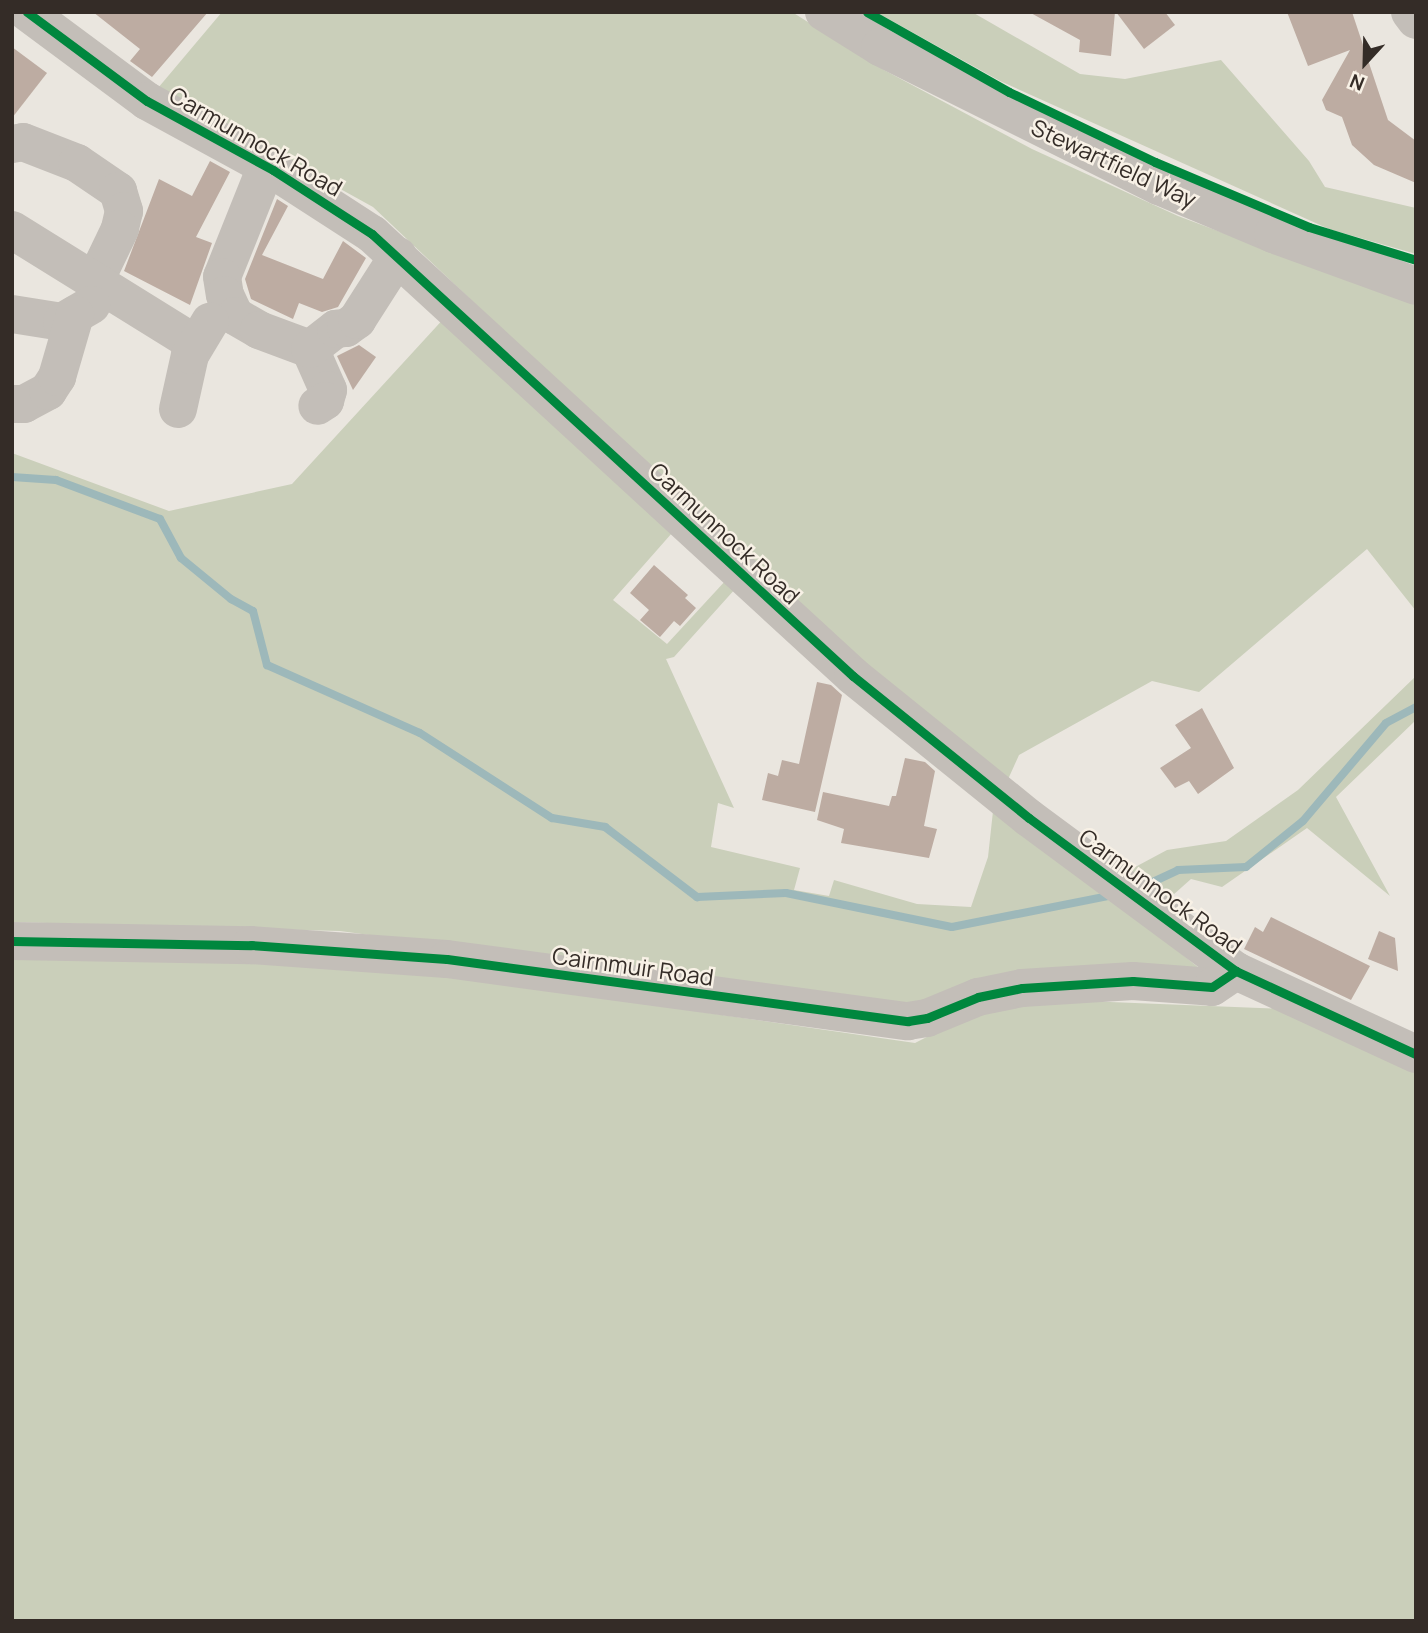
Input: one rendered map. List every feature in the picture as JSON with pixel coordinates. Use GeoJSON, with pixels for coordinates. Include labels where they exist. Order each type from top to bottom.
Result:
{"type":"FeatureCollection","features":[{"type":"Feature","properties":{"kind":"street","name":"Carmunnock Road"},"geometry":{"type":"LineString","coordinates":[[27,12],[147,101],[340,211],[398,256],[853,676],[1029,818],[1236,971],[1416,1054]]}},
{"type":"Feature","properties":{"kind":"street","name":"Stewartfield Way"},"geometry":{"type":"LineString","coordinates":[[824,12],[880,47],[1159,186],[1273,234],[1416,286]]}},
{"type":"Feature","properties":{"kind":"street"},"geometry":{"type":"LineString","coordinates":[[1410,12],[1416,20]]}},
{"type":"Feature","properties":{"kind":"street"},"geometry":{"type":"LineString","coordinates":[[12,144],[23,142],[76,163],[118,191],[124,211],[100,284],[75,315],[57,377],[48,391],[24,404],[12,404]]}},
{"type":"Feature","properties":{"kind":"street"},"geometry":{"type":"LineString","coordinates":[[266,167],[222,277],[235,316],[259,330],[310,349],[328,390],[325,401],[317,406]]}},
{"type":"Feature","properties":{"kind":"street"},"geometry":{"type":"LineString","coordinates":[[12,230],[196,344]]}},
{"type":"Feature","properties":{"kind":"street"},"geometry":{"type":"LineString","coordinates":[[310,349],[336,329],[346,328],[357,320],[398,256]]}},
{"type":"Feature","properties":{"kind":"street"},"geometry":{"type":"LineString","coordinates":[[178,409],[184,370],[196,344],[217,313],[231,306]]}},
{"type":"Feature","properties":{"kind":"street"},"geometry":{"type":"LineString","coordinates":[[12,314],[62,322],[75,315]]}},
{"type":"Feature","properties":{"kind":"street","name":"Cairnmuir Road"},"geometry":{"type":"LineString","coordinates":[[12,941],[251,945],[447,959],[908,1021],[927,1018],[978,997],[1022,988],[1133,981],[1212,988],[1236,971]]}},
{"type":"Feature","properties":{"kind":"green space"},"geometry":{"type":"Polygon","coordinates":[[[222,12],[792,12],[884,70],[1032,149],[1178,216],[1416,305],[1416,611],[1367,549],[1199,692],[1152,681],[1019,755],[1005,786],[877,684],[373,207],[158,88],[222,12]]]}},
{"type":"Feature","properties":{"kind":"green space"},"geometry":{"type":"Polygon","coordinates":[[[876,12],[972,12],[1080,74],[1125,79],[1221,60],[1309,161],[1325,187],[1416,208],[1416,254],[1329,229],[1000,81],[876,12]]]}},
{"type":"Feature","properties":{"kind":"green space"},"geometry":{"type":"Polygon","coordinates":[[[447,315],[672,533],[613,600],[667,644],[727,579],[736,588],[674,657],[666,659],[734,808],[718,803],[711,847],[800,868],[794,890],[829,896],[834,880],[917,904],[971,907],[988,857],[994,802],[1199,968],[904,1007],[340,931],[12,922],[12,453],[169,511],[292,484],[447,315]]]}},
{"type":"Feature","properties":{"kind":"green space"},"geometry":{"type":"Polygon","coordinates":[[[1416,676],[1416,720],[1336,797],[1390,896],[1307,828],[1222,887],[1191,879],[1164,903],[1124,873],[1167,850],[1226,841],[1298,790],[1416,676]]]}},
{"type":"Feature","properties":{"kind":"green space"},"geometry":{"type":"Polygon","coordinates":[[[12,954],[358,962],[915,1043],[958,1021],[1035,999],[1286,1009],[1416,1070],[1416,1621],[12,1621],[12,954]]]}},
{"type":"Feature","properties":{"kind":"building"},"geometry":{"type":"Polygon","coordinates":[[[93,12],[208,12],[152,77],[130,61],[140,49],[93,12]]]}},
{"type":"Feature","properties":{"kind":"building"},"geometry":{"type":"Polygon","coordinates":[[[1029,12],[1115,12],[1111,56],[1079,52],[1080,40],[1029,12]]]}},
{"type":"Feature","properties":{"kind":"building"},"geometry":{"type":"Polygon","coordinates":[[[1116,12],[1165,12],[1175,25],[1144,49],[1116,12]]]}},
{"type":"Feature","properties":{"kind":"building"},"geometry":{"type":"Polygon","coordinates":[[[1287,12],[1352,12],[1388,120],[1416,141],[1416,183],[1374,165],[1352,145],[1342,117],[1326,110],[1322,100],[1350,50],[1308,66],[1287,12]]]}},
{"type":"Feature","properties":{"kind":"building"},"geometry":{"type":"Polygon","coordinates":[[[12,47],[47,73],[12,118],[12,47]]]}},
{"type":"Feature","properties":{"kind":"building"},"geometry":{"type":"Polygon","coordinates":[[[210,161],[230,172],[196,237],[212,243],[190,305],[124,271],[159,179],[192,196],[210,161]]]}},
{"type":"Feature","properties":{"kind":"building"},"geometry":{"type":"Polygon","coordinates":[[[277,199],[288,206],[262,255],[323,279],[343,241],[366,258],[338,307],[322,312],[299,303],[293,319],[251,299],[245,279],[277,199]]]}},
{"type":"Feature","properties":{"kind":"building"},"geometry":{"type":"Polygon","coordinates":[[[359,345],[376,357],[353,390],[337,356],[359,345]]]}},
{"type":"Feature","properties":{"kind":"building"},"geometry":{"type":"Polygon","coordinates":[[[654,565],[688,595],[685,598],[696,608],[680,626],[674,621],[660,637],[640,620],[649,610],[630,593],[654,565]]]}},
{"type":"Feature","properties":{"kind":"building"},"geometry":{"type":"Polygon","coordinates":[[[817,682],[831,685],[842,695],[815,812],[762,800],[768,773],[778,776],[782,760],[799,764],[817,682]]]}},
{"type":"Feature","properties":{"kind":"building"},"geometry":{"type":"Polygon","coordinates":[[[1202,708],[1234,768],[1198,794],[1189,781],[1175,788],[1160,768],[1191,748],[1175,725],[1202,708]]]}},
{"type":"Feature","properties":{"kind":"building"},"geometry":{"type":"Polygon","coordinates":[[[905,758],[925,762],[935,771],[924,826],[937,829],[929,858],[841,843],[844,829],[817,820],[823,792],[889,806],[892,796],[896,796],[905,758]]]}},
{"type":"Feature","properties":{"kind":"building"},"geometry":{"type":"Polygon","coordinates":[[[1271,917],[1370,966],[1351,1000],[1244,949],[1255,927],[1263,932],[1271,917]]]}},
{"type":"Feature","properties":{"kind":"building"},"geometry":{"type":"Polygon","coordinates":[[[1379,931],[1395,938],[1398,971],[1368,959],[1379,931]]]}},
{"type":"Feature","properties":{"kind":"waterway"},"geometry":{"type":"LineString","coordinates":[[12,477],[56,480],[160,519],[181,558],[231,599],[253,611],[267,665],[420,733],[552,818],[605,827],[697,897],[786,893],[952,927],[1113,895]]}},
{"type":"Feature","properties":{"kind":"waterway"},"geometry":{"type":"LineString","coordinates":[[1142,887],[1178,870],[1246,867],[1303,821],[1386,723],[1416,707]]}},
{"type":"Feature","properties":{"kind":"cycle path"},"geometry":{"type":"LineString","coordinates":[[27,12],[147,101],[273,170],[372,234],[853,676],[1029,818],[1236,971],[1416,1054]]}},
{"type":"Feature","properties":{"kind":"cycle path"},"geometry":{"type":"LineString","coordinates":[[867,12],[1009,92],[1155,162],[1309,227],[1416,260]]}},
{"type":"Feature","properties":{"kind":"cycle path"},"geometry":{"type":"LineString","coordinates":[[12,941],[251,945],[447,959],[908,1021],[927,1018],[978,997],[1022,988],[1133,981],[1212,987],[1236,971]]}}]}
